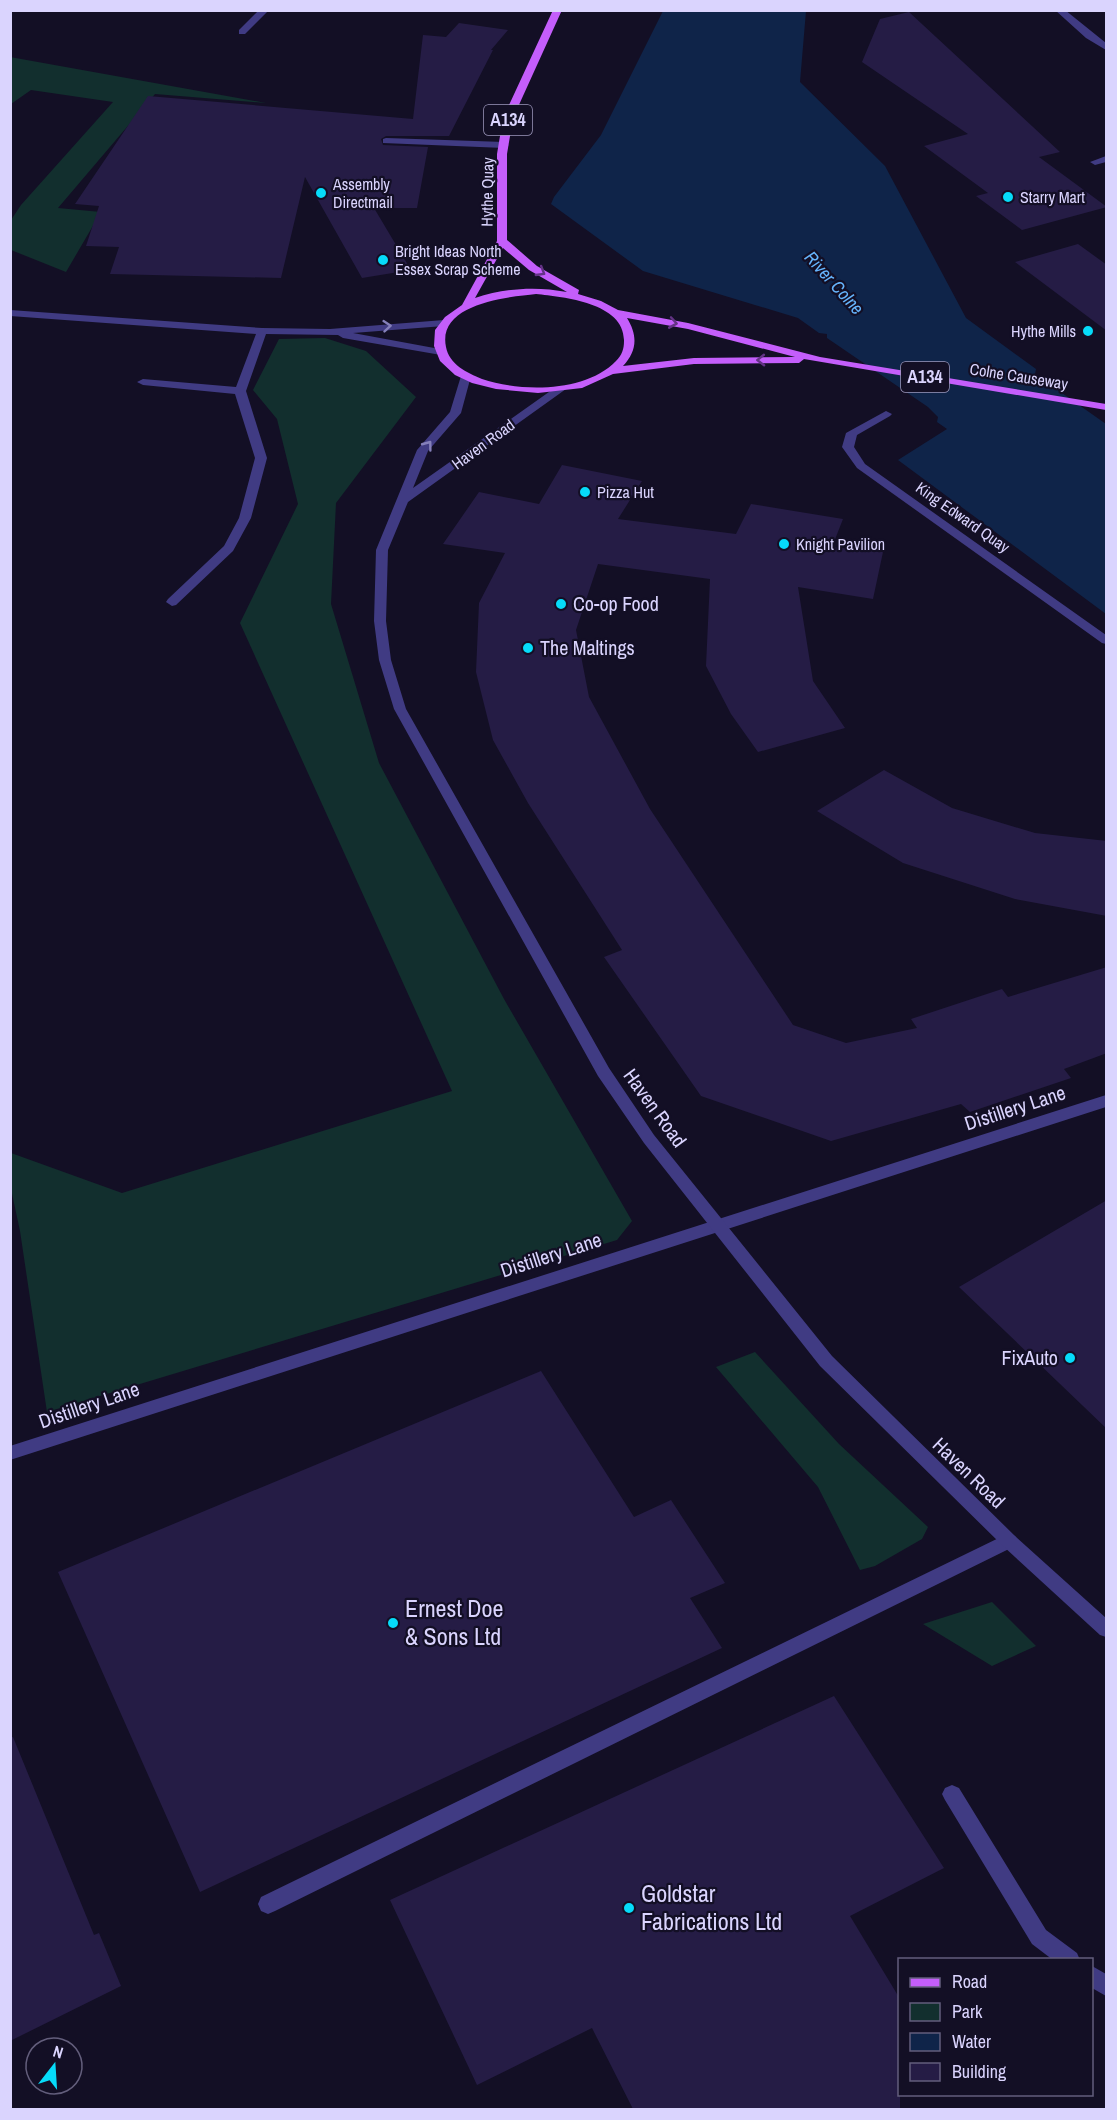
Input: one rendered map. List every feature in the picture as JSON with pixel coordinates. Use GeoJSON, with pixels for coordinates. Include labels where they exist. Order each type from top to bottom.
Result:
{"type":"FeatureCollection","features":[{"type":"Feature","properties":{"kind":"main road","name":"Hythe Quay"},"geometry":{"type":"LineString","coordinates":[[467,304],[502,241],[504,145],[508,117],[558,10]]}},
{"type":"Feature","properties":{"kind":"main road","name":"Hythe Quay"},"geometry":{"type":"LineString","coordinates":[[502,241],[533,267],[585,298]]}},
{"type":"Feature","properties":{"kind":"main road","name":"A134"},"geometry":{"type":"LineString","coordinates":[[441,352],[447,362],[466,376],[503,388],[560,389],[593,381],[611,371],[628,355],[632,338],[629,329],[616,313],[585,298],[536,291],[502,294],[467,304],[444,323]]}},
{"type":"Feature","properties":{"kind":"main road","name":"Colne Causeway"},"geometry":{"type":"LineString","coordinates":[[616,313],[688,326],[820,360],[1107,407]]}},
{"type":"Feature","properties":{"kind":"main road"},"geometry":{"type":"LineString","coordinates":[[441,352],[439,335],[444,323]]}},
{"type":"Feature","properties":{"kind":"main road","name":"Colne Causeway"},"geometry":{"type":"LineString","coordinates":[[611,371],[694,361],[820,360]]}},
{"type":"Feature","properties":{"kind":"street"},"geometry":{"type":"LineString","coordinates":[[242,32],[265,10]]}},
{"type":"Feature","properties":{"kind":"street"},"geometry":{"type":"LineString","coordinates":[[1059,10],[1089,36],[1107,47]]}},
{"type":"Feature","properties":{"kind":"street"},"geometry":{"type":"LineString","coordinates":[[386,141],[504,145]]}},
{"type":"Feature","properties":{"kind":"street"},"geometry":{"type":"LineString","coordinates":[[1095,162],[1107,159]]}},
{"type":"Feature","properties":{"kind":"street"},"geometry":{"type":"LineString","coordinates":[[10,314],[262,331],[330,332],[444,323]]}},
{"type":"Feature","properties":{"kind":"street"},"geometry":{"type":"LineString","coordinates":[[172,602],[229,548],[245,518],[261,458],[240,391],[262,331]]}},
{"type":"Feature","properties":{"kind":"street"},"geometry":{"type":"LineString","coordinates":[[330,332],[441,352]]}},
{"type":"Feature","properties":{"kind":"street","name":"Haven Road"},"geometry":{"type":"LineString","coordinates":[[466,376],[455,413],[423,450],[405,499],[382,550],[380,621],[384,660],[400,709],[603,1072],[649,1140],[826,1361],[1009,1541],[1107,1629]]}},
{"type":"Feature","properties":{"kind":"street"},"geometry":{"type":"LineString","coordinates":[[143,382],[240,391]]}},
{"type":"Feature","properties":{"kind":"street","name":"Haven Road"},"geometry":{"type":"LineString","coordinates":[[405,499],[560,389]]}},
{"type":"Feature","properties":{"kind":"street","name":"King Edward Quay"},"geometry":{"type":"LineString","coordinates":[[886,414],[852,433],[848,447],[861,466],[1107,640]]}},
{"type":"Feature","properties":{"kind":"street","name":"Distillery Lane"},"geometry":{"type":"LineString","coordinates":[[10,1453],[717,1224],[1107,1101]]}},
{"type":"Feature","properties":{"kind":"street"},"geometry":{"type":"LineString","coordinates":[[268,1904],[1009,1541]]}},
{"type":"Feature","properties":{"kind":"street"},"geometry":{"type":"LineString","coordinates":[[952,1794],[1039,1937],[1069,1958]]}},
{"type":"Feature","properties":{"kind":"street"},"geometry":{"type":"LineString","coordinates":[[1093,1977],[1107,1986]]}},
{"type":"Feature","properties":{"kind":"green space"},"geometry":{"type":"Polygon","coordinates":[[[10,57],[266,103],[155,94],[58,208],[101,212],[66,272],[11,250],[11,220],[21,205],[113,102],[31,90],[11,104],[10,57]]]}},
{"type":"Feature","properties":{"kind":"green space"},"geometry":{"type":"Polygon","coordinates":[[[325,338],[366,351],[416,397],[336,503],[331,604],[379,763],[504,999],[632,1221],[617,1240],[47,1412],[20,1231],[11,1189],[11,1153],[122,1193],[452,1091],[240,623],[298,504],[277,419],[253,390],[279,339],[325,338]]]}},
{"type":"Feature","properties":{"kind":"green space"},"geometry":{"type":"Polygon","coordinates":[[[755,1352],[839,1444],[928,1527],[922,1539],[875,1566],[860,1570],[818,1487],[716,1367],[755,1352]]]}},
{"type":"Feature","properties":{"kind":"green space"},"geometry":{"type":"Polygon","coordinates":[[[992,1602],[1036,1646],[992,1666],[923,1624],[992,1602]]]}},
{"type":"Feature","properties":{"kind":"water","name":"River Colne"},"geometry":{"type":"Polygon","coordinates":[[[663,11],[806,11],[800,82],[885,166],[966,318],[1036,369],[1035,374],[1106,424],[1106,614],[898,460],[947,429],[937,422],[938,417],[928,407],[827,338],[827,334],[819,333],[798,318],[643,271],[551,204],[601,135],[663,11]]]}},
{"type":"Feature","properties":{"kind":"building"},"geometry":{"type":"Polygon","coordinates":[[[909,12],[1060,152],[1039,157],[1107,207],[1022,230],[976,196],[988,193],[924,146],[968,134],[862,62],[880,19],[909,12]]]}},
{"type":"Feature","properties":{"kind":"building"},"geometry":{"type":"Polygon","coordinates":[[[459,23],[508,30],[491,50],[493,50],[449,136],[386,136],[381,139],[383,145],[428,147],[417,208],[374,208],[411,270],[362,278],[305,177],[281,278],[110,274],[119,247],[86,246],[99,206],[75,204],[148,96],[413,119],[423,35],[446,37],[459,23]]]}},
{"type":"Feature","properties":{"kind":"building"},"geometry":{"type":"Polygon","coordinates":[[[1078,244],[1107,265],[1107,331],[1015,262],[1078,244]]]}},
{"type":"Feature","properties":{"kind":"building"},"geometry":{"type":"Polygon","coordinates":[[[562,465],[642,481],[618,519],[736,534],[751,504],[843,519],[832,547],[883,552],[873,599],[798,587],[813,681],[845,728],[758,752],[731,714],[706,666],[710,579],[598,564],[576,630],[589,697],[650,809],[793,1025],[846,1043],[917,1028],[911,1019],[1002,989],[1008,997],[1107,967],[1107,1053],[1064,1069],[1071,1078],[970,1112],[961,1104],[831,1141],[701,1096],[604,957],[622,950],[528,803],[493,740],[476,672],[479,603],[505,553],[443,544],[479,492],[539,504],[562,465]]]}},
{"type":"Feature","properties":{"kind":"building"},"geometry":{"type":"Polygon","coordinates":[[[884,770],[952,808],[1035,833],[1107,841],[1107,916],[1015,899],[903,863],[817,811],[884,770]]]}},
{"type":"Feature","properties":{"kind":"building","name":"FixAuto"},"geometry":{"type":"Polygon","coordinates":[[[1107,1200],[1107,1429],[959,1287],[1107,1200]]]}},
{"type":"Feature","properties":{"kind":"building","name":"Ernest Doe & Sons Ltd"},"geometry":{"type":"Polygon","coordinates":[[[541,1371],[634,1517],[671,1500],[725,1583],[690,1598],[722,1648],[200,1892],[58,1572],[541,1371]]]}},
{"type":"Feature","properties":{"kind":"building","name":"Goldstar Fabrications Ltd"},"geometry":{"type":"Polygon","coordinates":[[[834,1696],[944,1868],[850,1916],[898,1996],[900,2109],[633,2109],[592,2028],[477,2085],[390,1900],[834,1696]]]}},
{"type":"Feature","properties":{"kind":"building"},"geometry":{"type":"Polygon","coordinates":[[[13,1737],[94,1935],[99,1933],[121,1986],[10,2041],[10,1738],[13,1737]]]}},
{"type":"Feature","properties":{"kind":"place","name":"Assembly Directmail"},"geometry":{"type":"Point","coordinates":[321,193]}},
{"type":"Feature","properties":{"kind":"place","name":"Starry Mart"},"geometry":{"type":"Point","coordinates":[1008,197]}},
{"type":"Feature","properties":{"kind":"place","name":"Bright Ideas North Essex Scrap Scheme"},"geometry":{"type":"Point","coordinates":[383,260]}},
{"type":"Feature","properties":{"kind":"place","name":"Hythe Mills"},"geometry":{"type":"Point","coordinates":[1088,331]}},
{"type":"Feature","properties":{"kind":"place","name":"Pizza Hut"},"geometry":{"type":"Point","coordinates":[585,492]}},
{"type":"Feature","properties":{"kind":"place","name":"Knight Pavilion"},"geometry":{"type":"Point","coordinates":[784,544]}},
{"type":"Feature","properties":{"kind":"place","name":"Co-op Food"},"geometry":{"type":"Point","coordinates":[561,604]}},
{"type":"Feature","properties":{"kind":"place","name":"The Maltings"},"geometry":{"type":"Point","coordinates":[528,648]}},
{"type":"Feature","properties":{"kind":"place","name":"FixAuto"},"geometry":{"type":"Point","coordinates":[1070,1358]}},
{"type":"Feature","properties":{"kind":"place","name":"Ernest Doe & Sons Ltd"},"geometry":{"type":"Point","coordinates":[393,1623]}},
{"type":"Feature","properties":{"kind":"place","name":"Goldstar Fabrications Ltd"},"geometry":{"type":"Point","coordinates":[629,1908]}}]}
